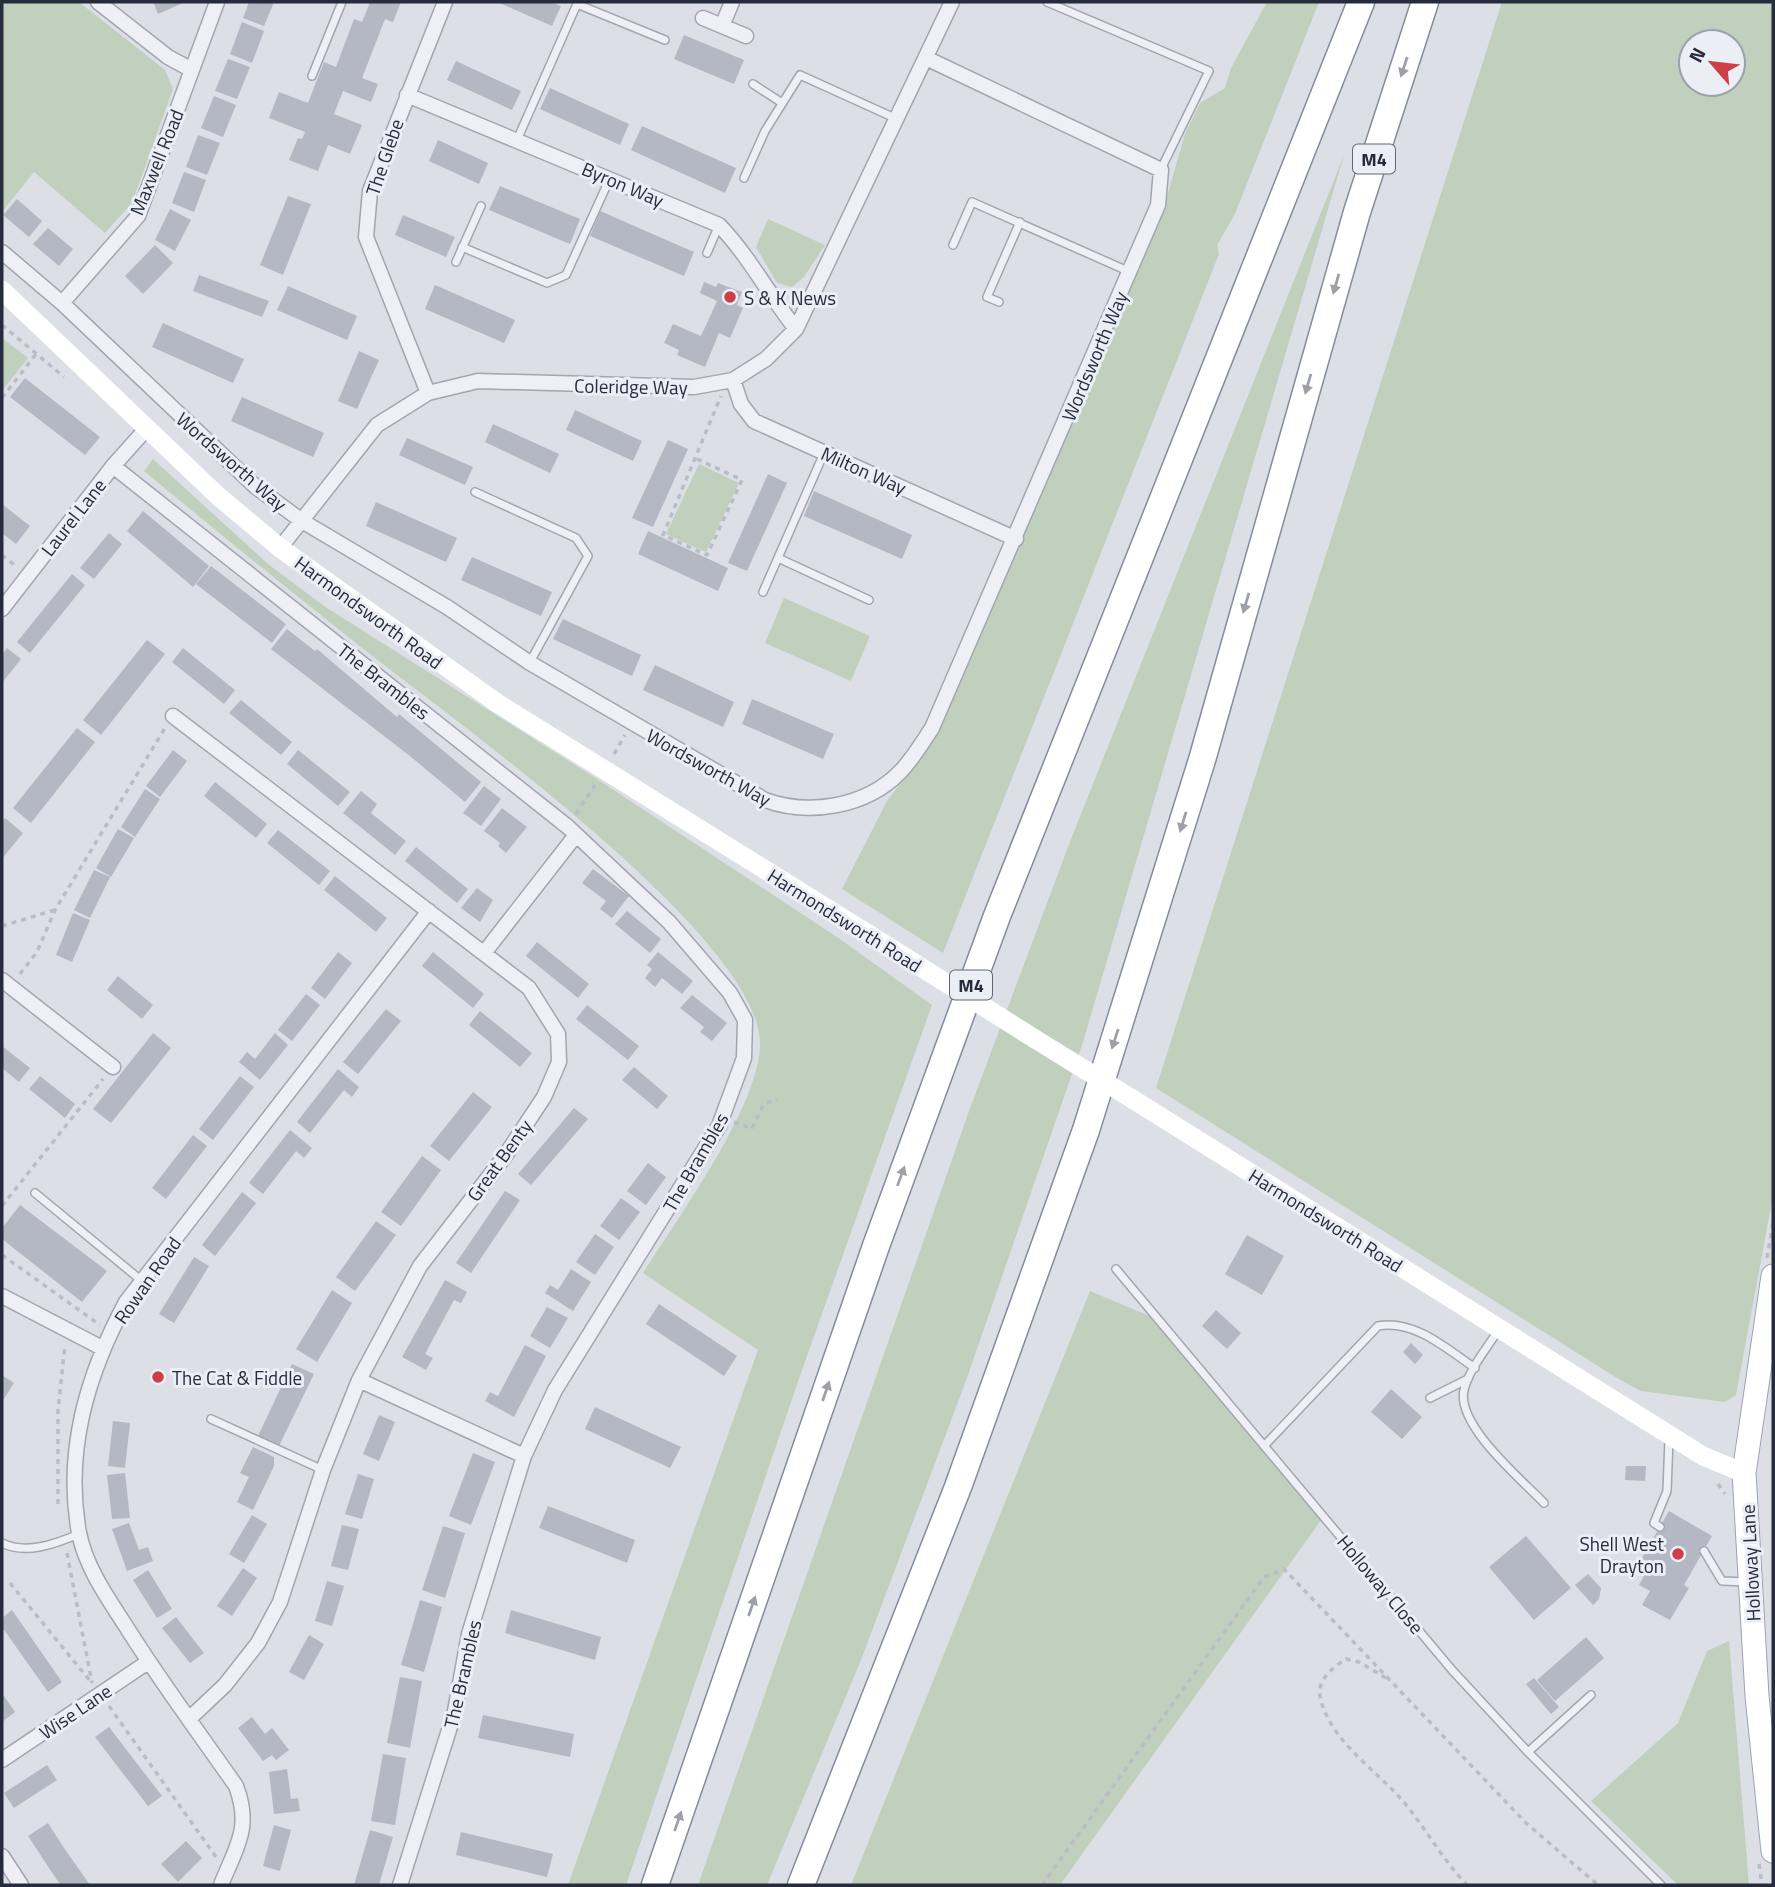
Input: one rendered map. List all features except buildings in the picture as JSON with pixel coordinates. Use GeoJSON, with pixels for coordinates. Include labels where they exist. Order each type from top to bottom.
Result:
{"type":"FeatureCollection","features":[{"type":"Feature","properties":{"kind":"highway","name":"M4"},"geometry":{"type":"LineString","coordinates":[[655,1885],[876,1246],[992,928],[1362,2]]}},
{"type":"Feature","properties":{"kind":"highway","name":"M4"},"geometry":{"type":"LineString","coordinates":[[801,1885],[958,1487],[1086,1130],[1202,760],[1357,212],[1425,2]]}},
{"type":"Feature","properties":{"kind":"main road","name":"Holloway Lane"},"geometry":{"type":"LineString","coordinates":[[1773,1276],[1744,1473],[1757,1696],[1773,1851]]}},
{"type":"Feature","properties":{"kind":"street"},"geometry":{"type":"LineString","coordinates":[[98,2],[168,57],[192,70]]}},
{"type":"Feature","properties":{"kind":"street","name":"Maxwell Road"},"geometry":{"type":"LineString","coordinates":[[62,303],[138,216],[217,2]]}},
{"type":"Feature","properties":{"kind":"street","name":"The Glebe"},"geometry":{"type":"LineString","coordinates":[[428,393],[366,237],[370,191],[445,2]]}},
{"type":"Feature","properties":{"kind":"street"},"geometry":{"type":"LineString","coordinates":[[722,26],[732,2]]}},
{"type":"Feature","properties":{"kind":"street","name":"Coleridge Way"},"geometry":{"type":"LineString","coordinates":[[280,548],[377,425],[428,393],[478,381],[658,389],[694,387],[730,381],[766,359],[796,329],[952,2]]}},
{"type":"Feature","properties":{"kind":"street"},"geometry":{"type":"LineString","coordinates":[[703,18],[746,36]]}},
{"type":"Feature","properties":{"kind":"street"},"geometry":{"type":"LineString","coordinates":[[926,58],[1161,170]]}},
{"type":"Feature","properties":{"kind":"street","name":"Byron Way"},"geometry":{"type":"LineString","coordinates":[[407,95],[719,225],[741,247],[766,292],[796,329]]}},
{"type":"Feature","properties":{"kind":"street","name":"Wordsworth Way"},"geometry":{"type":"LineString","coordinates":[[2,252],[62,303],[212,447],[257,487],[302,520],[447,607],[530,663],[765,800],[787,808],[829,807],[878,791],[901,772],[932,729],[1158,205],[1161,170]]}},
{"type":"Feature","properties":{"kind":"street","name":"Harmondsworth Road"},"geometry":{"type":"LineString","coordinates":[[2,290],[146,428],[280,548],[497,703],[1703,1456],[1744,1473]]}},
{"type":"Feature","properties":{"kind":"street","name":"Milton Way"},"geometry":{"type":"LineString","coordinates":[[730,381],[741,404],[754,421],[1016,539]]}},
{"type":"Feature","properties":{"kind":"street","name":"Laurel Lane"},"geometry":{"type":"LineString","coordinates":[[2,609],[113,466],[146,428]]}},
{"type":"Feature","properties":{"kind":"street","name":"The Brambles"},"geometry":{"type":"LineString","coordinates":[[113,466],[572,831],[668,922],[730,993],[744,1020],[744,1058],[723,1116],[688,1179],[555,1390],[524,1456],[469,1634],[455,1711],[400,1885]]}},
{"type":"Feature","properties":{"kind":"street","name":"Great Benty"},"geometry":{"type":"LineString","coordinates":[[173,716],[529,988],[558,1034],[559,1062],[544,1097],[505,1156],[420,1266],[359,1380],[323,1470],[280,1602],[257,1643],[225,1685],[189,1719]]}},
{"type":"Feature","properties":{"kind":"street"},"geometry":{"type":"LineString","coordinates":[[484,953],[572,831]]}},
{"type":"Feature","properties":{"kind":"street","name":"Rowan Road"},"geometry":{"type":"LineString","coordinates":[[221,1885],[240,1840],[245,1808],[236,1786],[148,1662],[97,1581],[80,1534],[75,1485],[79,1419],[102,1348],[126,1302],[429,911]]}},
{"type":"Feature","properties":{"kind":"street"},"geometry":{"type":"LineString","coordinates":[[6,984],[113,1067]]}},
{"type":"Feature","properties":{"kind":"street"},"geometry":{"type":"LineString","coordinates":[[2,1296],[102,1348]]}},
{"type":"Feature","properties":{"kind":"street"},"geometry":{"type":"LineString","coordinates":[[359,1380],[524,1456]]}},
{"type":"Feature","properties":{"kind":"street","name":"Wise Lane"},"geometry":{"type":"LineString","coordinates":[[2,1760],[148,1662]]}},
{"type":"Feature","properties":{"kind":"street"},"geometry":{"type":"LineString","coordinates":[[2,1856],[21,1885]]}},
{"type":"Feature","properties":{"kind":"lane"},"geometry":{"type":"LineString","coordinates":[[312,76],[342,2]]}},
{"type":"Feature","properties":{"kind":"lane"},"geometry":{"type":"LineString","coordinates":[[1047,2],[1209,71],[1161,170]]}},
{"type":"Feature","properties":{"kind":"lane"},"geometry":{"type":"LineString","coordinates":[[517,140],[577,4],[664,40]]}},
{"type":"Feature","properties":{"kind":"lane"},"geometry":{"type":"LineString","coordinates":[[744,178],[765,131],[800,75],[897,119]]}},
{"type":"Feature","properties":{"kind":"lane"},"geometry":{"type":"LineString","coordinates":[[752,84],[782,103]]}},
{"type":"Feature","properties":{"kind":"lane"},"geometry":{"type":"LineString","coordinates":[[463,247],[547,283],[558,281],[566,275],[610,178]]}},
{"type":"Feature","properties":{"kind":"lane"},"geometry":{"type":"LineString","coordinates":[[953,245],[972,202],[1130,272]]}},
{"type":"Feature","properties":{"kind":"lane"},"geometry":{"type":"LineString","coordinates":[[456,262],[481,206]]}},
{"type":"Feature","properties":{"kind":"lane"},"geometry":{"type":"LineString","coordinates":[[999,302],[987,297],[1020,222]]}},
{"type":"Feature","properties":{"kind":"lane"},"geometry":{"type":"LineString","coordinates":[[706,253],[719,225]]}},
{"type":"Feature","properties":{"kind":"lane"},"geometry":{"type":"LineString","coordinates":[[763,592],[824,453]]}},
{"type":"Feature","properties":{"kind":"lane"},"geometry":{"type":"LineString","coordinates":[[475,492],[576,538],[588,556],[530,663]]}},
{"type":"Feature","properties":{"kind":"lane"},"geometry":{"type":"LineString","coordinates":[[778,558],[869,600]]}},
{"type":"Feature","properties":{"kind":"lane"},"geometry":{"type":"LineString","coordinates":[[35,1193],[142,1281]]}},
{"type":"Feature","properties":{"kind":"lane","name":"Holloway Close"},"geometry":{"type":"LineString","coordinates":[[1116,1269],[1452,1670],[1528,1752],[1661,1885]]}},
{"type":"Feature","properties":{"kind":"lane"},"geometry":{"type":"LineString","coordinates":[[1264,1446],[1371,1329],[1378,1326],[1394,1325],[1422,1333],[1475,1368]]}},
{"type":"Feature","properties":{"kind":"lane"},"geometry":{"type":"LineString","coordinates":[[1500,1328],[1468,1379],[1463,1400],[1471,1425],[1544,1503]]}},
{"type":"Feature","properties":{"kind":"lane"},"geometry":{"type":"LineString","coordinates":[[1430,1398],[1468,1379]]}},
{"type":"Feature","properties":{"kind":"lane"},"geometry":{"type":"LineString","coordinates":[[211,1419],[323,1470]]}},
{"type":"Feature","properties":{"kind":"lane"},"geometry":{"type":"LineString","coordinates":[[1660,1527],[1654,1523],[1667,1491],[1670,1435]]}},
{"type":"Feature","properties":{"kind":"lane"},"geometry":{"type":"LineString","coordinates":[[2,1543],[34,1548],[80,1534]]}},
{"type":"Feature","properties":{"kind":"lane"},"geometry":{"type":"LineString","coordinates":[[1704,1551],[1722,1581],[1752,1582]]}},
{"type":"Feature","properties":{"kind":"lane"},"geometry":{"type":"LineString","coordinates":[[1528,1752],[1591,1695]]}},
{"type":"Feature","properties":{"kind":"path"},"geometry":{"type":"LineString","coordinates":[[2,325],[69,381]]}},
{"type":"Feature","properties":{"kind":"path"},"geometry":{"type":"LineString","coordinates":[[2,398],[37,354]]}},
{"type":"Feature","properties":{"kind":"path"},"geometry":{"type":"LineString","coordinates":[[697,459],[742,480],[707,555],[663,535],[730,381]]}},
{"type":"Feature","properties":{"kind":"path"},"geometry":{"type":"LineString","coordinates":[[6,984],[37,952],[55,910],[173,716]]}},
{"type":"Feature","properties":{"kind":"path"},"geometry":{"type":"LineString","coordinates":[[614,754],[617,749]]}},
{"type":"Feature","properties":{"kind":"path"},"geometry":{"type":"LineString","coordinates":[[572,831],[594,786]]}},
{"type":"Feature","properties":{"kind":"path"},"geometry":{"type":"LineString","coordinates":[[2,926],[55,910]]}},
{"type":"Feature","properties":{"kind":"path"},"geometry":{"type":"LineString","coordinates":[[2,1206],[113,1067]]}},
{"type":"Feature","properties":{"kind":"path"},"geometry":{"type":"LineString","coordinates":[[723,1116],[752,1129],[763,1105],[777,1099]]}},
{"type":"Feature","properties":{"kind":"path"},"geometry":{"type":"LineString","coordinates":[[2,1255],[110,1332]]}},
{"type":"Feature","properties":{"kind":"path"},"geometry":{"type":"LineString","coordinates":[[1042,1885],[1264,1577],[1284,1569],[1526,1823],[1598,1885]]}},
{"type":"Feature","properties":{"kind":"path"},"geometry":{"type":"LineString","coordinates":[[10,1583],[91,1682]]}},
{"type":"Feature","properties":{"kind":"path"},"geometry":{"type":"LineString","coordinates":[[1390,1680],[1359,1662],[1346,1659],[1332,1668],[1319,1693],[1337,1732],[1402,1800],[1467,1885]]}},
{"type":"Feature","properties":{"kind":"green space"},"geometry":{"type":"Polygon","coordinates":[[[2,2],[79,2],[165,70],[173,89],[132,203],[105,233],[34,172],[2,212],[2,2]]]}},
{"type":"Feature","properties":{"kind":"green space"},"geometry":{"type":"Polygon","coordinates":[[[1267,2],[1319,2],[1235,214],[1217,245],[1219,254],[943,953],[842,889],[887,801],[931,743],[1161,217],[1185,134],[1200,103],[1225,88],[1231,68],[1267,2]]]}},
{"type":"Feature","properties":{"kind":"green space"},"geometry":{"type":"Polygon","coordinates":[[[1502,2],[1773,2],[1773,1196],[1736,1395],[1725,1402],[1641,1391],[1156,1088],[1502,2]]]}},
{"type":"Feature","properties":{"kind":"green space"},"geometry":{"type":"Polygon","coordinates":[[[1344,155],[1083,1042],[967,1378],[861,1660],[767,1885],[698,1885],[969,1111],[1071,839],[1344,155]]]}},
{"type":"Feature","properties":{"kind":"green space"},"geometry":{"type":"Polygon","coordinates":[[[768,219],[825,245],[804,277],[792,287],[777,283],[756,247],[768,219]]]}},
{"type":"Feature","properties":{"kind":"green space"},"geometry":{"type":"Polygon","coordinates":[[[2,338],[28,358],[2,391],[2,338]]]}},
{"type":"Feature","properties":{"kind":"green space"},"geometry":{"type":"Polygon","coordinates":[[[153,459],[268,564],[324,606],[594,777],[837,937],[932,1005],[802,1370],[626,1885],[568,1885],[758,1350],[643,1273],[695,1193],[733,1127],[748,1095],[757,1066],[760,1041],[745,996],[707,943],[653,886],[590,828],[522,772],[330,623],[144,471],[153,459]]]}},
{"type":"Feature","properties":{"kind":"green space"},"geometry":{"type":"Polygon","coordinates":[[[699,464],[739,483],[706,552],[666,534],[699,464]]]}},
{"type":"Feature","properties":{"kind":"green space"},"geometry":{"type":"Polygon","coordinates":[[[784,598],[870,636],[851,681],[765,643],[784,598]]]}},
{"type":"Feature","properties":{"kind":"green space"},"geometry":{"type":"Polygon","coordinates":[[[1090,1291],[1159,1320],[1324,1516],[1060,1885],[851,1885],[1090,1291]]]}},
{"type":"Feature","properties":{"kind":"green space"},"geometry":{"type":"Polygon","coordinates":[[[1729,1641],[1749,1885],[1678,1885],[1591,1801],[1678,1723],[1707,1651],[1729,1641]]]}},
{"type":"Feature","properties":{"kind":"place","name":"S & K News"},"geometry":{"type":"Point","coordinates":[730,297]}},
{"type":"Feature","properties":{"kind":"place","name":"The Cat & Fiddle"},"geometry":{"type":"Point","coordinates":[158,1377]}},
{"type":"Feature","properties":{"kind":"place","name":"Shell West Drayton"},"geometry":{"type":"Point","coordinates":[1678,1554]}}]}
